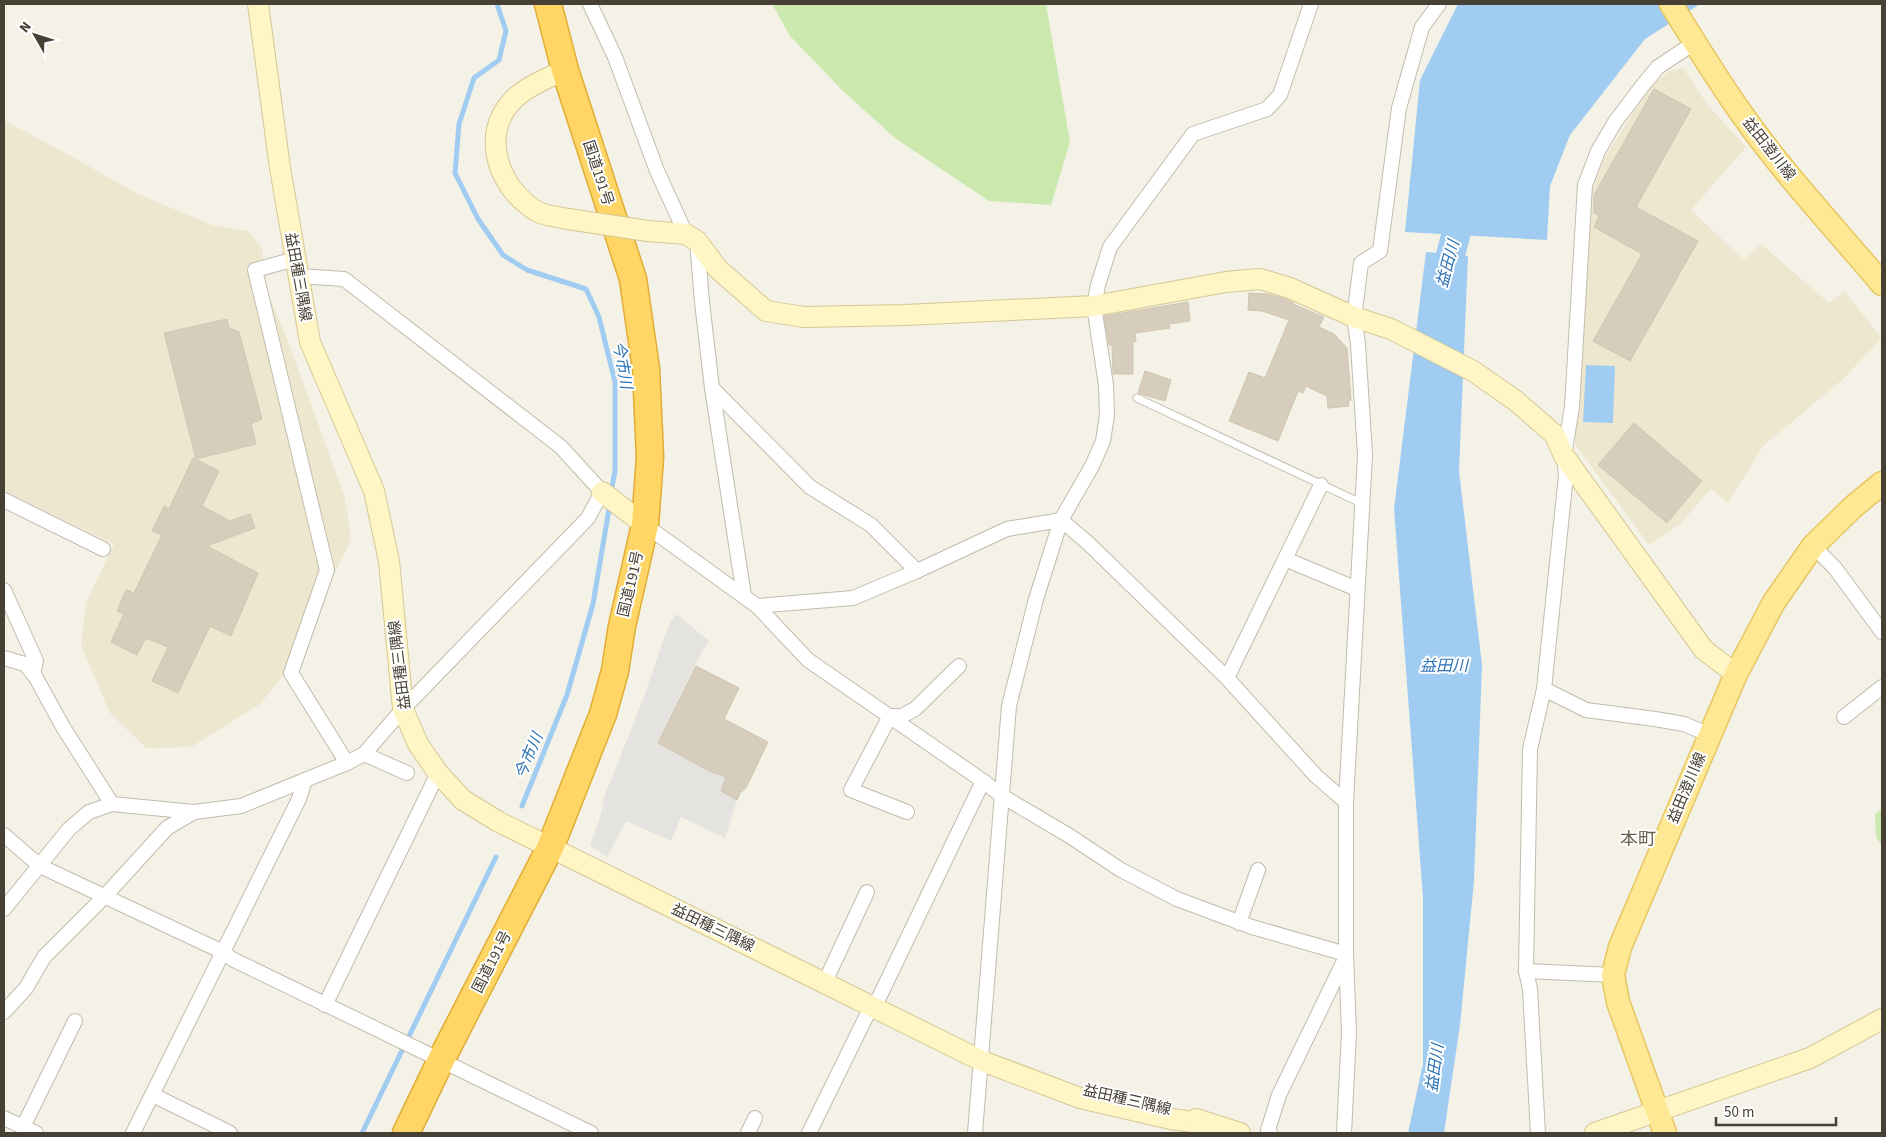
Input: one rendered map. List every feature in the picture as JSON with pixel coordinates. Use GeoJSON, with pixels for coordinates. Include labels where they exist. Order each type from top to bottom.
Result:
{"type":"FeatureCollection","features":[{"type":"Feature","properties":{"kind":"highway","name":"国道191号"},"geometry":{"type":"LineString","coordinates":[[406,1133],[441,1060],[550,848],[603,714],[615,671],[622,626],[645,525],[650,458],[646,369],[633,279],[565,70],[548,4]]}},
{"type":"Feature","properties":{"kind":"main road","name":"益田澄川線"},"geometry":{"type":"LineString","coordinates":[[1671,4],[1739,111],[1774,156],[1882,284]]}},
{"type":"Feature","properties":{"kind":"main road","name":"益田澄川線"},"geometry":{"type":"LineString","coordinates":[[1665,1133],[1618,1002],[1613,975],[1620,947],[1736,674],[1774,602],[1813,546],[1853,507],[1882,483]]}},
{"type":"Feature","properties":{"kind":"street","name":"益田種三隅線"},"geometry":{"type":"LineString","coordinates":[[258,4],[280,168],[310,342],[374,491],[390,560],[403,709],[418,744],[438,774],[463,800],[499,822],[982,1061],[1080,1098],[1171,1119],[1208,1124],[1240,1133]]}},
{"type":"Feature","properties":{"kind":"street"},"geometry":{"type":"LineString","coordinates":[[590,4],[615,57],[657,171],[691,238],[718,269],[766,311],[813,316],[905,315],[1094,306],[1226,282],[1260,279],[1290,288],[1354,317],[1391,329],[1473,371],[1516,401],[1555,435],[1564,456],[1704,650],[1736,674]]}},
{"type":"Feature","properties":{"kind":"street"},"geometry":{"type":"LineString","coordinates":[[975,1133],[1009,706],[1036,599],[1061,520],[1092,466],[1103,441],[1107,415],[1106,386],[1094,306],[1098,286],[1110,247],[1193,134],[1267,109],[1280,95],[1311,4]]}},
{"type":"Feature","properties":{"kind":"street"},"geometry":{"type":"LineString","coordinates":[[1344,1133],[1349,1032],[1346,956],[1346,802],[1365,454],[1358,344],[1354,317],[1361,264],[1380,251],[1399,108],[1422,27],[1438,4]]}},
{"type":"Feature","properties":{"kind":"street"},"geometry":{"type":"LineString","coordinates":[[1538,1133],[1530,989],[1526,971],[1530,749],[1544,689],[1566,474],[1564,456],[1572,407],[1585,185],[1598,151],[1615,122],[1658,67],[1689,34]]}},
{"type":"Feature","properties":{"kind":"street"},"geometry":{"type":"LineString","coordinates":[[565,70],[533,86],[512,101],[498,123],[494,149],[501,172],[517,196],[539,213],[691,238]]}},
{"type":"Feature","properties":{"kind":"street"},"geometry":{"type":"LineString","coordinates":[[691,238],[702,302],[712,388],[744,596]]}},
{"type":"Feature","properties":{"kind":"street"},"geometry":{"type":"LineString","coordinates":[[347,763],[291,673],[327,570],[255,270],[296,267],[344,279],[561,447],[602,492],[757,606],[808,660],[1002,796],[1068,835],[1121,870],[1177,899],[1239,922],[1346,956]]}},
{"type":"Feature","properties":{"kind":"street"},"geometry":{"type":"LineString","coordinates":[[712,388],[810,487],[870,525],[917,571]]}},
{"type":"Feature","properties":{"kind":"street"},"geometry":{"type":"LineString","coordinates":[[1227,678],[1321,484]]}},
{"type":"Feature","properties":{"kind":"street"},"geometry":{"type":"LineString","coordinates":[[4,909],[69,829],[89,812],[112,804],[194,812],[241,806],[347,763],[364,754],[403,709],[588,518],[602,492]]}},
{"type":"Feature","properties":{"kind":"street"},"geometry":{"type":"LineString","coordinates":[[4,500],[103,550]]}},
{"type":"Feature","properties":{"kind":"street"},"geometry":{"type":"LineString","coordinates":[[757,606],[853,598],[917,571],[1007,529],[1061,520],[1088,543],[1227,678],[1316,776],[1346,802]]}},
{"type":"Feature","properties":{"kind":"street"},"geometry":{"type":"LineString","coordinates":[[1813,546],[1835,568],[1882,632]]}},
{"type":"Feature","properties":{"kind":"street"},"geometry":{"type":"LineString","coordinates":[[1285,559],[1357,589]]}},
{"type":"Feature","properties":{"kind":"street"},"geometry":{"type":"LineString","coordinates":[[4,590],[36,661],[33,674]]}},
{"type":"Feature","properties":{"kind":"street"},"geometry":{"type":"LineString","coordinates":[[4,658],[25,664],[33,674],[63,727],[112,804]]}},
{"type":"Feature","properties":{"kind":"street"},"geometry":{"type":"LineString","coordinates":[[890,716],[902,716],[914,709],[959,666]]}},
{"type":"Feature","properties":{"kind":"street"},"geometry":{"type":"LineString","coordinates":[[1844,717],[1882,687]]}},
{"type":"Feature","properties":{"kind":"street"},"geometry":{"type":"LineString","coordinates":[[1544,689],[1586,710],[1684,724],[1710,734]]}},
{"type":"Feature","properties":{"kind":"street"},"geometry":{"type":"LineString","coordinates":[[890,716],[852,790],[907,812]]}},
{"type":"Feature","properties":{"kind":"street"},"geometry":{"type":"LineString","coordinates":[[364,754],[407,773]]}},
{"type":"Feature","properties":{"kind":"street"},"geometry":{"type":"LineString","coordinates":[[325,1005],[438,774]]}},
{"type":"Feature","properties":{"kind":"street"},"geometry":{"type":"LineString","coordinates":[[133,1133],[299,799],[306,780]]}},
{"type":"Feature","properties":{"kind":"street"},"geometry":{"type":"LineString","coordinates":[[809,1133],[868,1013],[874,1008],[983,781]]}},
{"type":"Feature","properties":{"kind":"street"},"geometry":{"type":"LineString","coordinates":[[4,1012],[26,988],[44,957],[104,897],[167,828],[194,812]]}},
{"type":"Feature","properties":{"kind":"street"},"geometry":{"type":"LineString","coordinates":[[4,835],[40,866],[223,952],[232,959],[325,1005],[591,1133]]}},
{"type":"Feature","properties":{"kind":"street"},"geometry":{"type":"LineString","coordinates":[[1239,922],[1258,870]]}},
{"type":"Feature","properties":{"kind":"street"},"geometry":{"type":"LineString","coordinates":[[824,984],[867,892]]}},
{"type":"Feature","properties":{"kind":"street"},"geometry":{"type":"LineString","coordinates":[[1270,1133],[1268,1130],[1279,1095],[1346,956]]}},
{"type":"Feature","properties":{"kind":"street"},"geometry":{"type":"LineString","coordinates":[[1526,971],[1613,975]]}},
{"type":"Feature","properties":{"kind":"street"},"geometry":{"type":"LineString","coordinates":[[23,1127],[75,1020]]}},
{"type":"Feature","properties":{"kind":"street"},"geometry":{"type":"LineString","coordinates":[[1595,1133],[1810,1058],[1881,1022]]}},
{"type":"Feature","properties":{"kind":"street"},"geometry":{"type":"LineString","coordinates":[[152,1095],[230,1133]]}},
{"type":"Feature","properties":{"kind":"street"},"geometry":{"type":"LineString","coordinates":[[4,1118],[36,1133]]}},
{"type":"Feature","properties":{"kind":"street"},"geometry":{"type":"LineString","coordinates":[[748,1133],[755,1118]]}},
{"type":"Feature","properties":{"kind":"lane"},"geometry":{"type":"LineString","coordinates":[[1137,398],[1361,503]]}},
{"type":"Feature","properties":{"kind":"shaded area"},"geometry":{"type":"Polygon","coordinates":[[[1683,68],[1707,104],[1746,147],[1691,210],[1744,260],[1761,244],[1829,303],[1844,291],[1882,338],[1842,380],[1763,446],[1728,503],[1711,489],[1679,525],[1649,545],[1575,444],[1590,221],[1589,197],[1604,159],[1650,86],[1670,71],[1683,68]]]}},
{"type":"Feature","properties":{"kind":"shaded area"},"geometry":{"type":"Polygon","coordinates":[[[4,120],[138,194],[212,225],[248,231],[262,248],[267,291],[288,341],[345,498],[351,540],[285,673],[260,704],[191,747],[146,748],[110,713],[81,645],[86,603],[114,544],[4,491],[4,120]]]}},
{"type":"Feature","properties":{"kind":"shaded area"},"geometry":{"type":"Polygon","coordinates":[[[677,614],[709,641],[701,653],[658,743],[711,772],[727,778],[721,791],[737,800],[725,838],[681,817],[671,841],[626,821],[607,857],[590,845],[599,821],[605,795],[642,702],[663,641],[671,621],[677,614]]]}},
{"type":"Feature","properties":{"kind":"green space"},"geometry":{"type":"Polygon","coordinates":[[[772,4],[1046,4],[1070,142],[1051,205],[989,201],[895,138],[844,92],[790,36],[772,4]]]}},
{"type":"Feature","properties":{"kind":"green space"},"geometry":{"type":"Polygon","coordinates":[[[1882,809],[1882,846],[1876,837],[1875,814],[1882,809]]]}},
{"type":"Feature","properties":{"kind":"water","name":"益田川"},"geometry":{"type":"Polygon","coordinates":[[[1458,4],[1700,4],[1645,39],[1570,135],[1550,186],[1547,240],[1405,232],[1420,80],[1458,4]]]}},
{"type":"Feature","properties":{"kind":"water","name":"益田川"},"geometry":{"type":"Polygon","coordinates":[[[1426,252],[1468,256],[1459,471],[1482,665],[1474,881],[1460,1025],[1444,1133],[1408,1133],[1423,1064],[1423,898],[1394,509],[1426,252]]]}},
{"type":"Feature","properties":{"kind":"water"},"geometry":{"type":"Polygon","coordinates":[[[1586,365],[1615,366],[1613,423],[1583,422],[1586,365]]]}},
{"type":"Feature","properties":{"kind":"building"},"geometry":{"type":"Polygon","coordinates":[[[1654,89],[1691,109],[1636,207],[1698,241],[1630,361],[1593,341],[1642,254],[1594,227],[1599,216],[1594,213],[1594,195],[1654,89]]]}},
{"type":"Feature","properties":{"kind":"building"},"geometry":{"type":"Polygon","coordinates":[[[1249,293],[1268,294],[1286,299],[1293,304],[1324,317],[1319,327],[1334,334],[1347,348],[1351,400],[1348,401],[1349,406],[1328,408],[1327,396],[1306,386],[1303,393],[1298,391],[1278,441],[1229,421],[1249,372],[1265,378],[1289,320],[1262,311],[1248,310],[1249,293]]]}},
{"type":"Feature","properties":{"kind":"building"},"geometry":{"type":"Polygon","coordinates":[[[1188,302],[1190,321],[1169,324],[1170,328],[1135,333],[1136,341],[1133,342],[1133,374],[1113,374],[1112,345],[1109,345],[1104,316],[1188,302]]]}},
{"type":"Feature","properties":{"kind":"building"},"geometry":{"type":"Polygon","coordinates":[[[227,319],[229,328],[239,332],[262,419],[251,424],[256,444],[196,459],[164,333],[227,319]]]}},
{"type":"Feature","properties":{"kind":"building"},"geometry":{"type":"Polygon","coordinates":[[[1145,371],[1171,380],[1165,401],[1138,393],[1145,371]]]}},
{"type":"Feature","properties":{"kind":"building"},"geometry":{"type":"Polygon","coordinates":[[[1634,423],[1702,481],[1667,523],[1598,465],[1634,423]]]}},
{"type":"Feature","properties":{"kind":"building"},"geometry":{"type":"Polygon","coordinates":[[[193,458],[219,471],[202,506],[230,521],[250,514],[255,528],[207,546],[258,573],[231,636],[210,626],[178,693],[152,681],[168,647],[146,638],[137,655],[111,642],[124,614],[117,611],[126,590],[134,593],[162,535],[152,531],[164,506],[169,509],[193,458]]]}},
{"type":"Feature","properties":{"kind":"building"},"geometry":{"type":"Polygon","coordinates":[[[696,666],[739,688],[724,719],[768,742],[746,788],[740,793],[737,800],[721,791],[726,777],[711,772],[658,743],[696,666]]]}},
{"type":"Feature","properties":{"kind":"waterway","name":"今市川"},"geometry":{"type":"LineString","coordinates":[[497,4],[506,31],[499,60],[474,78],[459,124],[455,173],[478,219],[503,255],[527,270],[586,289],[599,317],[615,382],[615,471],[611,492]]}},
{"type":"Feature","properties":{"kind":"waterway","name":"益田川"},"geometry":{"type":"LineString","coordinates":[[1441,292],[1457,230],[1468,197]]}},
{"type":"Feature","properties":{"kind":"waterway","name":"今市川"},"geometry":{"type":"LineString","coordinates":[[522,806],[567,695],[593,604],[610,503]]}},
{"type":"Feature","properties":{"kind":"waterway","name":"今市川"},"geometry":{"type":"LineString","coordinates":[[362,1133],[496,857]]}},
{"type":"Feature","properties":{"kind":"district","name":"本町"},"geometry":{"type":"Point","coordinates":[1638,839]}}]}
